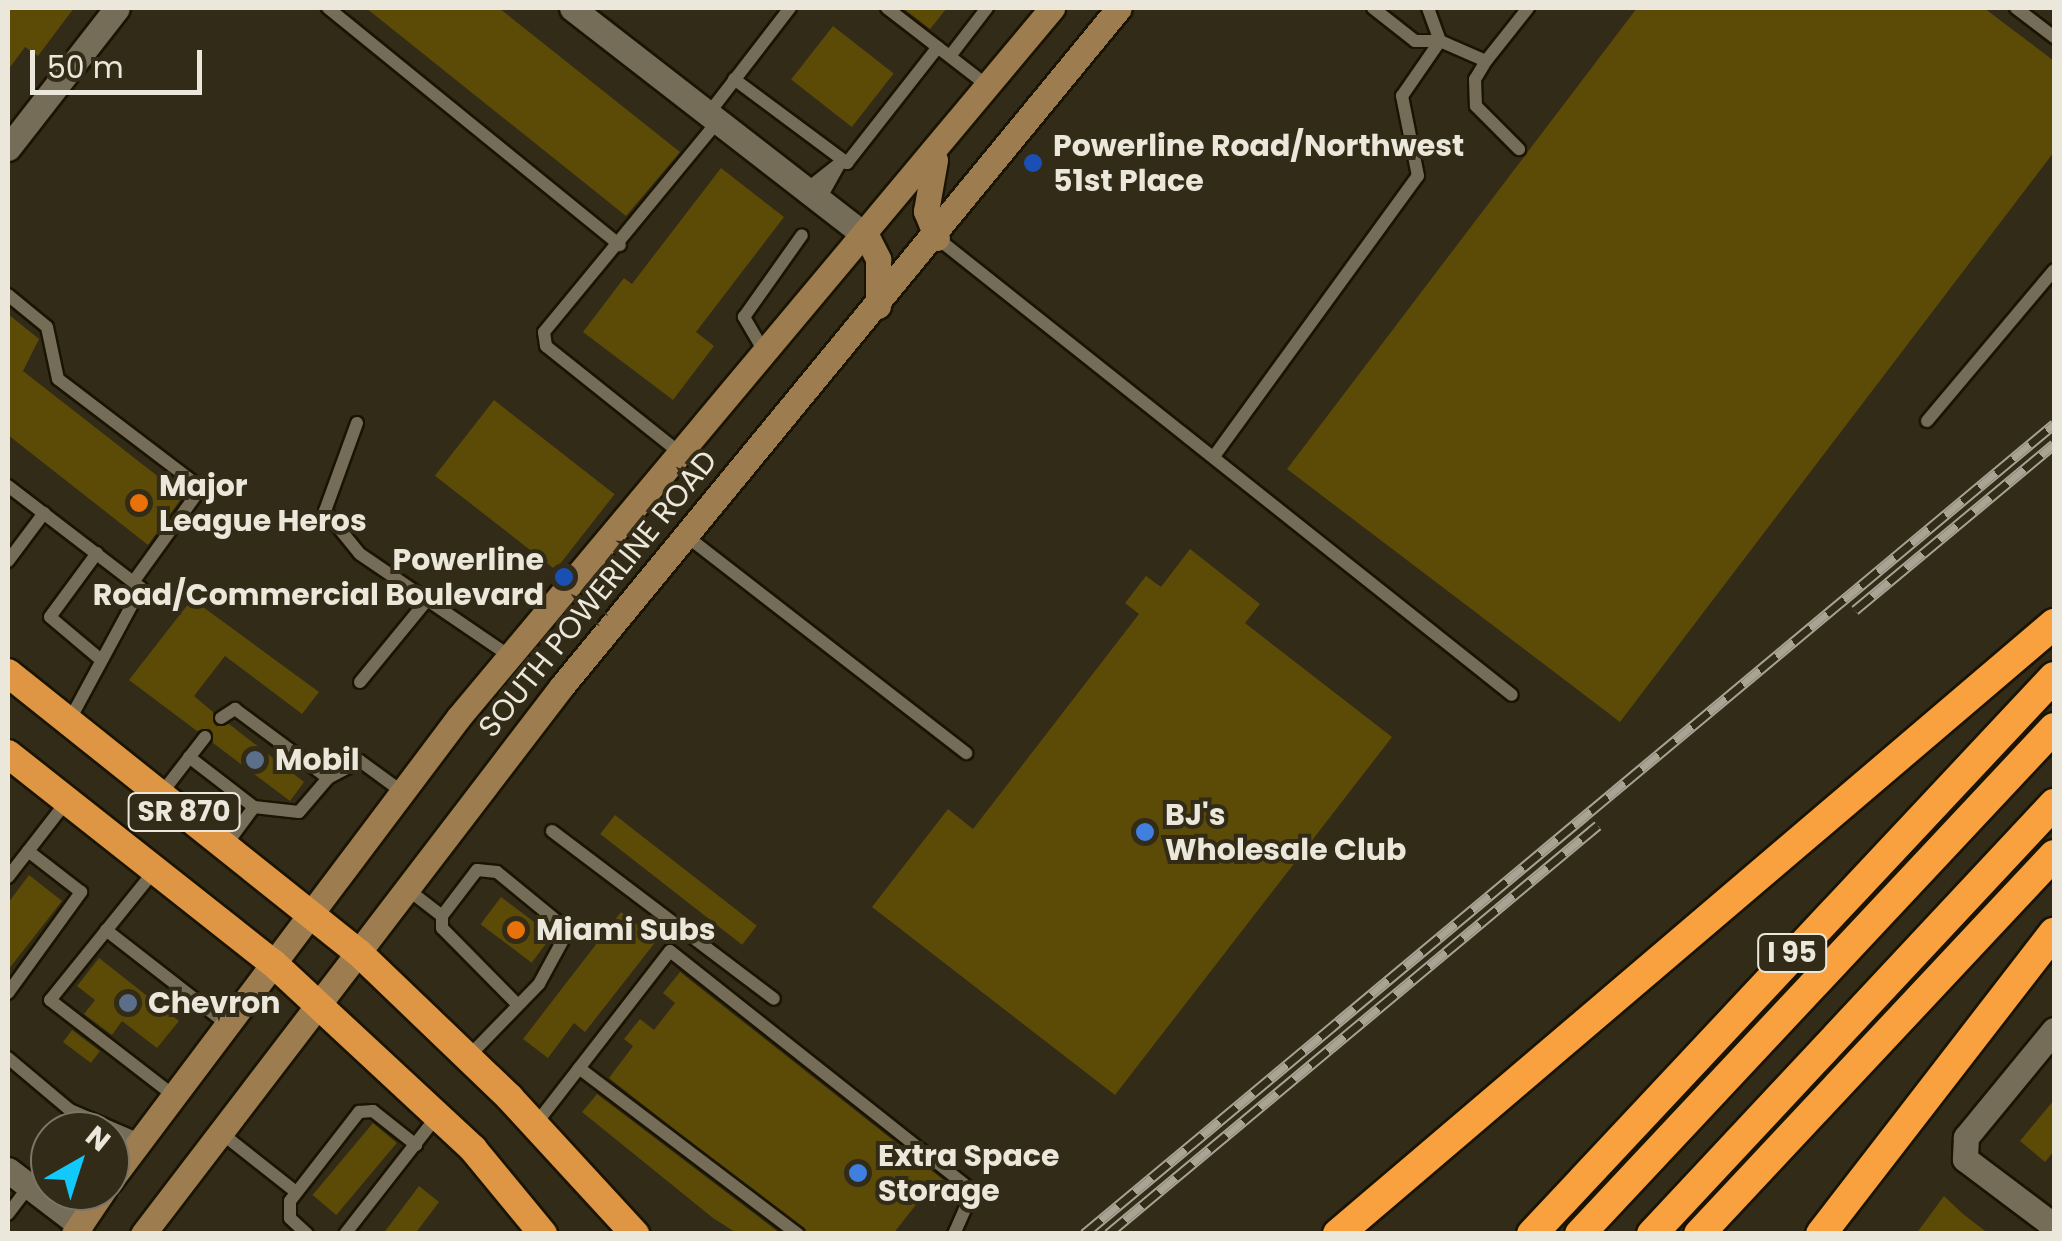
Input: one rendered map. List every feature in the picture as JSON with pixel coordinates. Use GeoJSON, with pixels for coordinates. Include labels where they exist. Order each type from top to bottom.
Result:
{"type":"FeatureCollection","features":[{"type":"Feature","properties":{"kind":"highway"},"geometry":{"type":"LineString","coordinates":[[1338,1234],[2054,624]]}},
{"type":"Feature","properties":{"kind":"highway","name":"SR 870"},"geometry":{"type":"LineString","coordinates":[[8,673],[359,953],[469,1056],[635,1234]]}},
{"type":"Feature","properties":{"kind":"highway","name":"I 95"},"geometry":{"type":"LineString","coordinates":[[1532,1234],[2054,677]]}},
{"type":"Feature","properties":{"kind":"highway"},"geometry":{"type":"LineString","coordinates":[[1580,1234],[2054,728]]}},
{"type":"Feature","properties":{"kind":"highway","name":"SR 870"},"geometry":{"type":"LineString","coordinates":[[8,754],[273,963],[438,1116],[543,1234]]}},
{"type":"Feature","properties":{"kind":"highway"},"geometry":{"type":"LineString","coordinates":[[1652,1234],[2054,804]]}},
{"type":"Feature","properties":{"kind":"highway"},"geometry":{"type":"LineString","coordinates":[[1699,1234],[2054,854]]}},
{"type":"Feature","properties":{"kind":"highway"},"geometry":{"type":"LineString","coordinates":[[1820,1234],[2054,932]]}},
{"type":"Feature","properties":{"kind":"main road","name":"SOUTH POWERLINE ROAD"},"geometry":{"type":"LineString","coordinates":[[130,1153],[401,792],[936,155],[1052,8]]}},
{"type":"Feature","properties":{"kind":"main road","name":"SOUTH POWERLINE ROAD"},"geometry":{"type":"LineString","coordinates":[[143,1234],[407,889],[685,536],[936,238],[1119,8]]}},
{"type":"Feature","properties":{"kind":"main road"},"geometry":{"type":"LineString","coordinates":[[936,155],[926,211],[936,238]]}},
{"type":"Feature","properties":{"kind":"main road"},"geometry":{"type":"LineString","coordinates":[[868,236],[878,259],[878,306]]}},
{"type":"Feature","properties":{"kind":"street"},"geometry":{"type":"LineString","coordinates":[[8,148],[117,8]]}},
{"type":"Feature","properties":{"kind":"street"},"geometry":{"type":"LineString","coordinates":[[572,8],[868,236]]}},
{"type":"Feature","properties":{"kind":"street"},"geometry":{"type":"LineString","coordinates":[[2054,1030],[1966,1137],[1966,1158],[2054,1226]]}},
{"type":"Feature","properties":{"kind":"street"},"geometry":{"type":"LineString","coordinates":[[8,1170],[77,1229]]}},
{"type":"Feature","properties":{"kind":"lane"},"geometry":{"type":"LineString","coordinates":[[328,8],[620,245]]}},
{"type":"Feature","properties":{"kind":"lane"},"geometry":{"type":"LineString","coordinates":[[682,455],[543,340],[620,245],[713,117],[734,79],[790,8]]}},
{"type":"Feature","properties":{"kind":"lane"},"geometry":{"type":"LineString","coordinates":[[888,8],[990,88]]}},
{"type":"Feature","properties":{"kind":"lane"},"geometry":{"type":"LineString","coordinates":[[950,56],[987,8]]}},
{"type":"Feature","properties":{"kind":"lane"},"geometry":{"type":"LineString","coordinates":[[1373,8],[1415,41],[1440,41],[1486,61]]}},
{"type":"Feature","properties":{"kind":"lane"},"geometry":{"type":"LineString","coordinates":[[1428,8],[1440,41]]}},
{"type":"Feature","properties":{"kind":"lane"},"geometry":{"type":"LineString","coordinates":[[1519,149],[1476,106],[1476,78],[1528,8]]}},
{"type":"Feature","properties":{"kind":"lane"},"geometry":{"type":"LineString","coordinates":[[2016,8],[2054,36]]}},
{"type":"Feature","properties":{"kind":"lane"},"geometry":{"type":"LineString","coordinates":[[1215,455],[1418,176],[1402,96],[1440,41]]}},
{"type":"Feature","properties":{"kind":"lane"},"geometry":{"type":"LineString","coordinates":[[814,194],[840,163],[853,158],[938,47]]}},
{"type":"Feature","properties":{"kind":"lane"},"geometry":{"type":"LineString","coordinates":[[734,79],[840,163]]}},
{"type":"Feature","properties":{"kind":"lane"},"geometry":{"type":"LineString","coordinates":[[767,355],[744,317],[802,235]]}},
{"type":"Feature","properties":{"kind":"lane"},"geometry":{"type":"LineString","coordinates":[[936,238],[1215,455],[1512,695]]}},
{"type":"Feature","properties":{"kind":"lane"},"geometry":{"type":"LineString","coordinates":[[1927,422],[2054,270]]}},
{"type":"Feature","properties":{"kind":"lane"},"geometry":{"type":"LineString","coordinates":[[8,295],[47,327],[58,379],[200,488],[134,581]]}},
{"type":"Feature","properties":{"kind":"lane"},"geometry":{"type":"LineString","coordinates":[[357,423],[325,511],[360,554],[512,658]]}},
{"type":"Feature","properties":{"kind":"lane"},"geometry":{"type":"LineString","coordinates":[[8,486],[134,581],[141,596],[100,659],[69,721]]}},
{"type":"Feature","properties":{"kind":"lane"},"geometry":{"type":"LineString","coordinates":[[8,561],[44,513]]}},
{"type":"Feature","properties":{"kind":"lane"},"geometry":{"type":"LineString","coordinates":[[685,536],[966,753]]}},
{"type":"Feature","properties":{"kind":"lane"},"geometry":{"type":"LineString","coordinates":[[97,553],[50,618],[100,659]]}},
{"type":"Feature","properties":{"kind":"lane"},"geometry":{"type":"LineString","coordinates":[[360,682],[427,600]]}},
{"type":"Feature","properties":{"kind":"lane"},"geometry":{"type":"LineString","coordinates":[[221,718],[235,710],[328,778]]}},
{"type":"Feature","properties":{"kind":"lane"},"geometry":{"type":"LineString","coordinates":[[161,794],[205,737]]}},
{"type":"Feature","properties":{"kind":"lane"},"geometry":{"type":"LineString","coordinates":[[189,757],[254,808],[299,812],[328,778],[360,761],[401,792]]}},
{"type":"Feature","properties":{"kind":"lane"},"geometry":{"type":"LineString","coordinates":[[8,878],[67,801]]}},
{"type":"Feature","properties":{"kind":"lane"},"geometry":{"type":"LineString","coordinates":[[226,845],[254,808]]}},
{"type":"Feature","properties":{"kind":"lane"},"geometry":{"type":"LineString","coordinates":[[552,831],[774,999]]}},
{"type":"Feature","properties":{"kind":"lane"},"geometry":{"type":"LineString","coordinates":[[8,993],[81,892],[28,851]]}},
{"type":"Feature","properties":{"kind":"lane"},"geometry":{"type":"LineString","coordinates":[[442,916],[484,868],[558,922],[561,956],[469,1056]]}},
{"type":"Feature","properties":{"kind":"lane"},"geometry":{"type":"LineString","coordinates":[[155,870],[50,1000],[174,1096]]}},
{"type":"Feature","properties":{"kind":"lane"},"geometry":{"type":"LineString","coordinates":[[407,889],[442,916],[450,942],[518,1005]]}},
{"type":"Feature","properties":{"kind":"lane"},"geometry":{"type":"LineString","coordinates":[[106,930],[228,1024]]}},
{"type":"Feature","properties":{"kind":"lane"},"geometry":{"type":"LineString","coordinates":[[535,1125],[670,951],[972,1191],[954,1234]]}},
{"type":"Feature","properties":{"kind":"lane"},"geometry":{"type":"LineString","coordinates":[[8,1060],[70,1110],[140,1140]]}},
{"type":"Feature","properties":{"kind":"lane"},"geometry":{"type":"LineString","coordinates":[[578,1068],[798,1234]]}},
{"type":"Feature","properties":{"kind":"lane"},"geometry":{"type":"LineString","coordinates":[[307,1234],[290,1218],[296,1192],[364,1109],[416,1144]]}},
{"type":"Feature","properties":{"kind":"lane"},"geometry":{"type":"LineString","coordinates":[[345,1234],[438,1116]]}},
{"type":"Feature","properties":{"kind":"lane"},"geometry":{"type":"LineString","coordinates":[[220,1132],[296,1192]]}},
{"type":"Feature","properties":{"kind":"lane"},"geometry":{"type":"LineString","coordinates":[[8,1214],[29,1186]]}},
{"type":"Feature","properties":{"kind":"building"},"geometry":{"type":"Polygon","coordinates":[[[8,8],[74,8],[38,56],[25,47],[8,70],[8,8]]]}},
{"type":"Feature","properties":{"kind":"building"},"geometry":{"type":"Polygon","coordinates":[[[366,8],[499,8],[680,152],[626,216],[366,8]]]}},
{"type":"Feature","properties":{"kind":"building"},"geometry":{"type":"Polygon","coordinates":[[[903,8],[947,8],[930,29],[903,8]]]}},
{"type":"Feature","properties":{"kind":"building"},"geometry":{"type":"Polygon","coordinates":[[[1637,8],[1984,8],[2054,61],[2054,152],[1620,722],[1287,469],[1637,8]]]}},
{"type":"Feature","properties":{"kind":"building"},"geometry":{"type":"Polygon","coordinates":[[[833,26],[894,73],[852,127],[791,80],[833,26]]]}},
{"type":"Feature","properties":{"kind":"building"},"geometry":{"type":"Polygon","coordinates":[[[721,168],[784,217],[696,332],[714,346],[673,400],[583,332],[624,278],[632,284],[721,168]]]}},
{"type":"Feature","properties":{"kind":"building"},"geometry":{"type":"Polygon","coordinates":[[[8,314],[39,339],[23,371],[183,496],[148,545],[8,435],[8,314]]]}},
{"type":"Feature","properties":{"kind":"building"},"geometry":{"type":"Polygon","coordinates":[[[494,400],[615,494],[555,570],[435,476],[494,400]]]}},
{"type":"Feature","properties":{"kind":"building"},"geometry":{"type":"Polygon","coordinates":[[[1190,549],[1260,604],[1245,623],[1392,737],[1115,1095],[872,907],[948,809],[973,829],[1139,614],[1125,603],[1146,576],[1161,587],[1190,549]]]}},
{"type":"Feature","properties":{"kind":"building"},"geometry":{"type":"Polygon","coordinates":[[[192,599],[319,692],[302,714],[225,656],[194,696],[213,712],[216,726],[229,724],[304,782],[290,801],[213,743],[210,729],[197,731],[129,680],[192,599]]]}},
{"type":"Feature","properties":{"kind":"building"},"geometry":{"type":"Polygon","coordinates":[[[615,815],[757,926],[742,945],[600,834],[615,815]]]}},
{"type":"Feature","properties":{"kind":"building"},"geometry":{"type":"Polygon","coordinates":[[[29,875],[62,901],[8,970],[8,903],[29,875]]]}},
{"type":"Feature","properties":{"kind":"building"},"geometry":{"type":"Polygon","coordinates":[[[501,897],[552,936],[532,963],[481,924],[501,897]]]}},
{"type":"Feature","properties":{"kind":"building"},"geometry":{"type":"Polygon","coordinates":[[[621,912],[657,940],[585,1032],[574,1023],[548,1058],[523,1039],[621,912]]]}},
{"type":"Feature","properties":{"kind":"building","name":"Chevron"},"geometry":{"type":"Polygon","coordinates":[[[99,958],[179,1021],[157,1048],[122,1021],[112,1035],[84,1014],[95,1000],[77,986],[99,958]]]}},
{"type":"Feature","properties":{"kind":"building"},"geometry":{"type":"Polygon","coordinates":[[[680,972],[951,1186],[935,1206],[922,1197],[893,1234],[808,1234],[609,1078],[633,1046],[624,1039],[640,1019],[654,1030],[675,1003],[663,993],[680,972]]]}},
{"type":"Feature","properties":{"kind":"building"},"geometry":{"type":"Polygon","coordinates":[[[72,1030],[100,1051],[91,1063],[63,1042],[72,1030]]]}},
{"type":"Feature","properties":{"kind":"building"},"geometry":{"type":"Polygon","coordinates":[[[597,1094],[781,1234],[738,1234],[713,1218],[582,1112],[597,1094]]]}},
{"type":"Feature","properties":{"kind":"building"},"geometry":{"type":"Polygon","coordinates":[[[2054,1100],[2054,1151],[2045,1162],[2020,1141],[2054,1100]]]}},
{"type":"Feature","properties":{"kind":"building"},"geometry":{"type":"Polygon","coordinates":[[[373,1123],[397,1143],[336,1215],[313,1195],[373,1123]]]}},
{"type":"Feature","properties":{"kind":"building"},"geometry":{"type":"Polygon","coordinates":[[[419,1186],[439,1202],[415,1234],[383,1234],[419,1186]]]}},
{"type":"Feature","properties":{"kind":"building"},"geometry":{"type":"Polygon","coordinates":[[[1944,1196],[1963,1214],[1989,1234],[1916,1234],[1944,1196]]]}},
{"type":"Feature","properties":{"kind":"railway"},"geometry":{"type":"LineString","coordinates":[[1084,1234],[2054,424]]}},
{"type":"Feature","properties":{"kind":"railway"},"geometry":{"type":"LineString","coordinates":[[1855,610],[2054,444]]}},
{"type":"Feature","properties":{"kind":"railway"},"geometry":{"type":"LineString","coordinates":[[1108,1234],[1598,825]]}},
{"type":"Feature","properties":{"kind":"place","name":"Powerline Road/Northwest 51st Place"},"geometry":{"type":"Point","coordinates":[1033,163]}},
{"type":"Feature","properties":{"kind":"place","name":"Major League Heros"},"geometry":{"type":"Point","coordinates":[139,503]}},
{"type":"Feature","properties":{"kind":"place","name":"Powerline Road/Commercial Boulevard"},"geometry":{"type":"Point","coordinates":[564,577]}},
{"type":"Feature","properties":{"kind":"place","name":"Mobil"},"geometry":{"type":"Point","coordinates":[255,760]}},
{"type":"Feature","properties":{"kind":"place","name":"BJ's Wholesale Club"},"geometry":{"type":"Point","coordinates":[1145,832]}},
{"type":"Feature","properties":{"kind":"place","name":"Miami Subs"},"geometry":{"type":"Point","coordinates":[516,930]}},
{"type":"Feature","properties":{"kind":"place","name":"Chevron"},"geometry":{"type":"Point","coordinates":[128,1003]}},
{"type":"Feature","properties":{"kind":"place","name":"Extra Space Storage"},"geometry":{"type":"Point","coordinates":[858,1173]}}]}
